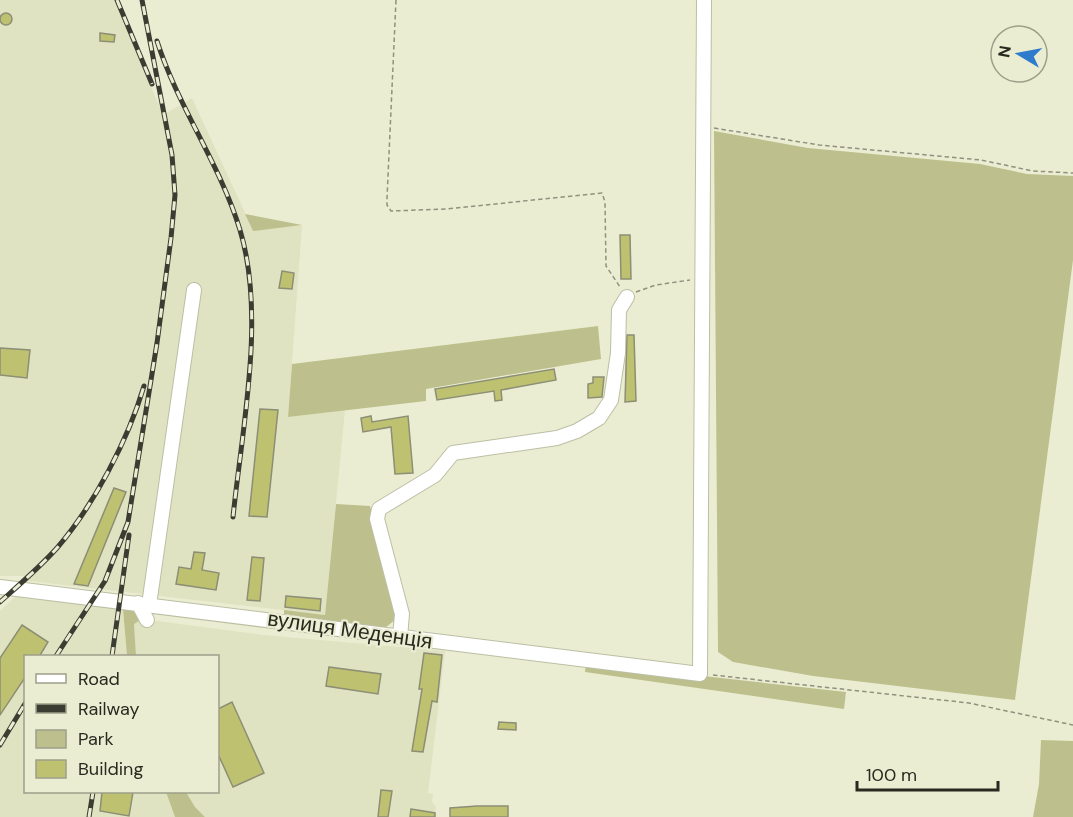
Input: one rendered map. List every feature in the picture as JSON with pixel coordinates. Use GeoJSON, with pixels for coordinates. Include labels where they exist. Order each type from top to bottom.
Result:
{"type":"FeatureCollection","features":[{"type":"Feature","properties":{"kind":"street"},"geometry":{"type":"LineString","coordinates":[[700,674],[704,0]]}},
{"type":"Feature","properties":{"kind":"street"},"geometry":{"type":"LineString","coordinates":[[147,620],[144,604],[194,290]]}},
{"type":"Feature","properties":{"kind":"street"},"geometry":{"type":"LineString","coordinates":[[400,637],[402,614],[377,519],[379,509],[435,475],[453,453],[557,438],[577,431],[599,418],[611,400],[618,353],[619,310],[627,297]]}},
{"type":"Feature","properties":{"kind":"street","name":"вулиця Меденція"},"geometry":{"type":"LineString","coordinates":[[0,587],[700,674]]}},
{"type":"Feature","properties":{"kind":"path"},"geometry":{"type":"LineString","coordinates":[[396,0],[387,198],[387,205],[391,211],[446,209],[602,192],[605,202],[606,266],[627,297],[656,285],[702,278]]}},
{"type":"Feature","properties":{"kind":"path"},"geometry":{"type":"LineString","coordinates":[[702,126],[819,146],[981,160],[1033,171],[1073,173]]}},
{"type":"Feature","properties":{"kind":"path"},"geometry":{"type":"LineString","coordinates":[[700,674],[969,703],[1073,725]]}},
{"type":"Feature","properties":{"kind":"shaded area"},"geometry":{"type":"Polygon","coordinates":[[[0,0],[115,0],[163,115],[192,98],[253,230],[302,225],[288,417],[345,410],[325,615],[29,581],[23,576],[0,576],[0,0]]]}},
{"type":"Feature","properties":{"kind":"shaded area"},"geometry":{"type":"Polygon","coordinates":[[[17,595],[123,609],[127,655],[24,655],[24,793],[166,793],[175,817],[0,817],[0,611],[17,595]]]}},
{"type":"Feature","properties":{"kind":"shaded area"},"geometry":{"type":"Polygon","coordinates":[[[142,619],[263,635],[445,651],[428,793],[433,794],[432,802],[436,807],[435,817],[205,817],[195,807],[187,793],[219,793],[219,655],[136,655],[133,624],[142,619]]]}},
{"type":"Feature","properties":{"kind":"green space"},"geometry":{"type":"Polygon","coordinates":[[[714,131],[808,148],[980,164],[1027,174],[1073,176],[1073,260],[1015,700],[813,676],[733,662],[718,652],[714,131]]]}},
{"type":"Feature","properties":{"kind":"green space"},"geometry":{"type":"Polygon","coordinates":[[[245,214],[302,225],[253,231],[245,214]]]}},
{"type":"Feature","properties":{"kind":"green space"},"geometry":{"type":"Polygon","coordinates":[[[598,326],[601,359],[426,389],[426,401],[288,417],[292,364],[598,326]]]}},
{"type":"Feature","properties":{"kind":"green space"},"geometry":{"type":"Polygon","coordinates":[[[336,504],[370,506],[397,610],[395,620],[386,627],[375,628],[284,614],[284,610],[325,615],[336,504]]]}},
{"type":"Feature","properties":{"kind":"green space"},"geometry":{"type":"Polygon","coordinates":[[[123,609],[136,611],[142,619],[134,624],[136,655],[127,655],[123,609]]]}},
{"type":"Feature","properties":{"kind":"green space"},"geometry":{"type":"Polygon","coordinates":[[[586,663],[846,692],[844,709],[585,672],[586,663]]]}},
{"type":"Feature","properties":{"kind":"green space"},"geometry":{"type":"Polygon","coordinates":[[[1041,740],[1073,741],[1073,817],[1033,817],[1039,784],[1041,740]]]}},
{"type":"Feature","properties":{"kind":"green space"},"geometry":{"type":"Polygon","coordinates":[[[166,793],[187,793],[195,807],[205,817],[175,817],[166,793]]]}},
{"type":"Feature","properties":{"kind":"building"},"geometry":{"type":"Polygon","coordinates":[[[8,13],[12,19],[8,25],[4,25],[0,17],[8,13]]]}},
{"type":"Feature","properties":{"kind":"building"},"geometry":{"type":"Polygon","coordinates":[[[100,33],[115,35],[114,42],[100,41],[100,33]]]}},
{"type":"Feature","properties":{"kind":"building"},"geometry":{"type":"Polygon","coordinates":[[[620,235],[630,235],[631,279],[621,279],[620,235]]]}},
{"type":"Feature","properties":{"kind":"building"},"geometry":{"type":"Polygon","coordinates":[[[282,271],[294,273],[292,289],[279,288],[282,271]]]}},
{"type":"Feature","properties":{"kind":"building"},"geometry":{"type":"Polygon","coordinates":[[[627,335],[634,335],[636,401],[625,402],[627,335]]]}},
{"type":"Feature","properties":{"kind":"building"},"geometry":{"type":"Polygon","coordinates":[[[0,348],[30,350],[27,378],[0,375],[0,348]]]}},
{"type":"Feature","properties":{"kind":"building"},"geometry":{"type":"Polygon","coordinates":[[[554,369],[556,380],[501,390],[502,400],[495,401],[494,391],[437,400],[435,389],[554,369]]]}},
{"type":"Feature","properties":{"kind":"building"},"geometry":{"type":"Polygon","coordinates":[[[593,377],[604,377],[602,397],[588,398],[588,384],[593,383],[593,377]]]}},
{"type":"Feature","properties":{"kind":"building"},"geometry":{"type":"Polygon","coordinates":[[[260,409],[278,410],[267,517],[249,516],[260,409]]]}},
{"type":"Feature","properties":{"kind":"building"},"geometry":{"type":"Polygon","coordinates":[[[371,416],[372,422],[408,416],[413,473],[395,474],[391,427],[363,432],[361,418],[371,416]]]}},
{"type":"Feature","properties":{"kind":"building"},"geometry":{"type":"Polygon","coordinates":[[[114,488],[126,492],[88,586],[74,584],[114,488]]]}},
{"type":"Feature","properties":{"kind":"building"},"geometry":{"type":"Polygon","coordinates":[[[194,552],[205,553],[202,570],[219,573],[216,590],[176,584],[179,567],[191,569],[194,552]]]}},
{"type":"Feature","properties":{"kind":"building"},"geometry":{"type":"Polygon","coordinates":[[[252,557],[264,558],[260,601],[247,600],[252,557]]]}},
{"type":"Feature","properties":{"kind":"building"},"geometry":{"type":"Polygon","coordinates":[[[286,596],[321,599],[320,611],[285,607],[286,596]]]}},
{"type":"Feature","properties":{"kind":"building"},"geometry":{"type":"Polygon","coordinates":[[[22,625],[48,642],[40,655],[24,655],[24,679],[0,715],[0,658],[22,625]]]}},
{"type":"Feature","properties":{"kind":"building"},"geometry":{"type":"Polygon","coordinates":[[[424,653],[442,655],[437,702],[432,701],[423,752],[412,751],[422,689],[419,689],[424,653]]]}},
{"type":"Feature","properties":{"kind":"building"},"geometry":{"type":"Polygon","coordinates":[[[329,667],[381,674],[378,694],[326,686],[329,667]]]}},
{"type":"Feature","properties":{"kind":"building"},"geometry":{"type":"Polygon","coordinates":[[[232,702],[264,773],[233,787],[219,756],[219,708],[232,702]]]}},
{"type":"Feature","properties":{"kind":"building"},"geometry":{"type":"Polygon","coordinates":[[[499,722],[516,723],[516,730],[498,729],[499,722]]]}},
{"type":"Feature","properties":{"kind":"building"},"geometry":{"type":"Polygon","coordinates":[[[381,790],[392,791],[388,817],[378,817],[381,790]]]}},
{"type":"Feature","properties":{"kind":"building"},"geometry":{"type":"Polygon","coordinates":[[[102,793],[133,793],[129,816],[100,811],[102,793]]]}},
{"type":"Feature","properties":{"kind":"building"},"geometry":{"type":"Polygon","coordinates":[[[508,806],[508,817],[450,817],[450,808],[508,806]]]}},
{"type":"Feature","properties":{"kind":"building"},"geometry":{"type":"Polygon","coordinates":[[[411,809],[435,813],[435,817],[410,817],[411,809]]]}},
{"type":"Feature","properties":{"kind":"railway"},"geometry":{"type":"LineString","coordinates":[[117,0],[152,84]]}},
{"type":"Feature","properties":{"kind":"railway"},"geometry":{"type":"LineString","coordinates":[[57,655],[105,581],[128,522],[157,343],[171,238],[175,195],[172,155],[142,0]]}},
{"type":"Feature","properties":{"kind":"railway"},"geometry":{"type":"LineString","coordinates":[[157,41],[176,89],[232,206],[248,263],[252,335],[250,372],[233,517]]}},
{"type":"Feature","properties":{"kind":"railway"},"geometry":{"type":"LineString","coordinates":[[0,602],[57,548],[84,512],[119,450],[144,386]]}},
{"type":"Feature","properties":{"kind":"railway"},"geometry":{"type":"LineString","coordinates":[[112,655],[129,535]]}},
{"type":"Feature","properties":{"kind":"railway"},"geometry":{"type":"LineString","coordinates":[[0,745],[24,705]]}},
{"type":"Feature","properties":{"kind":"railway"},"geometry":{"type":"LineString","coordinates":[[89,817],[93,793]]}}]}
